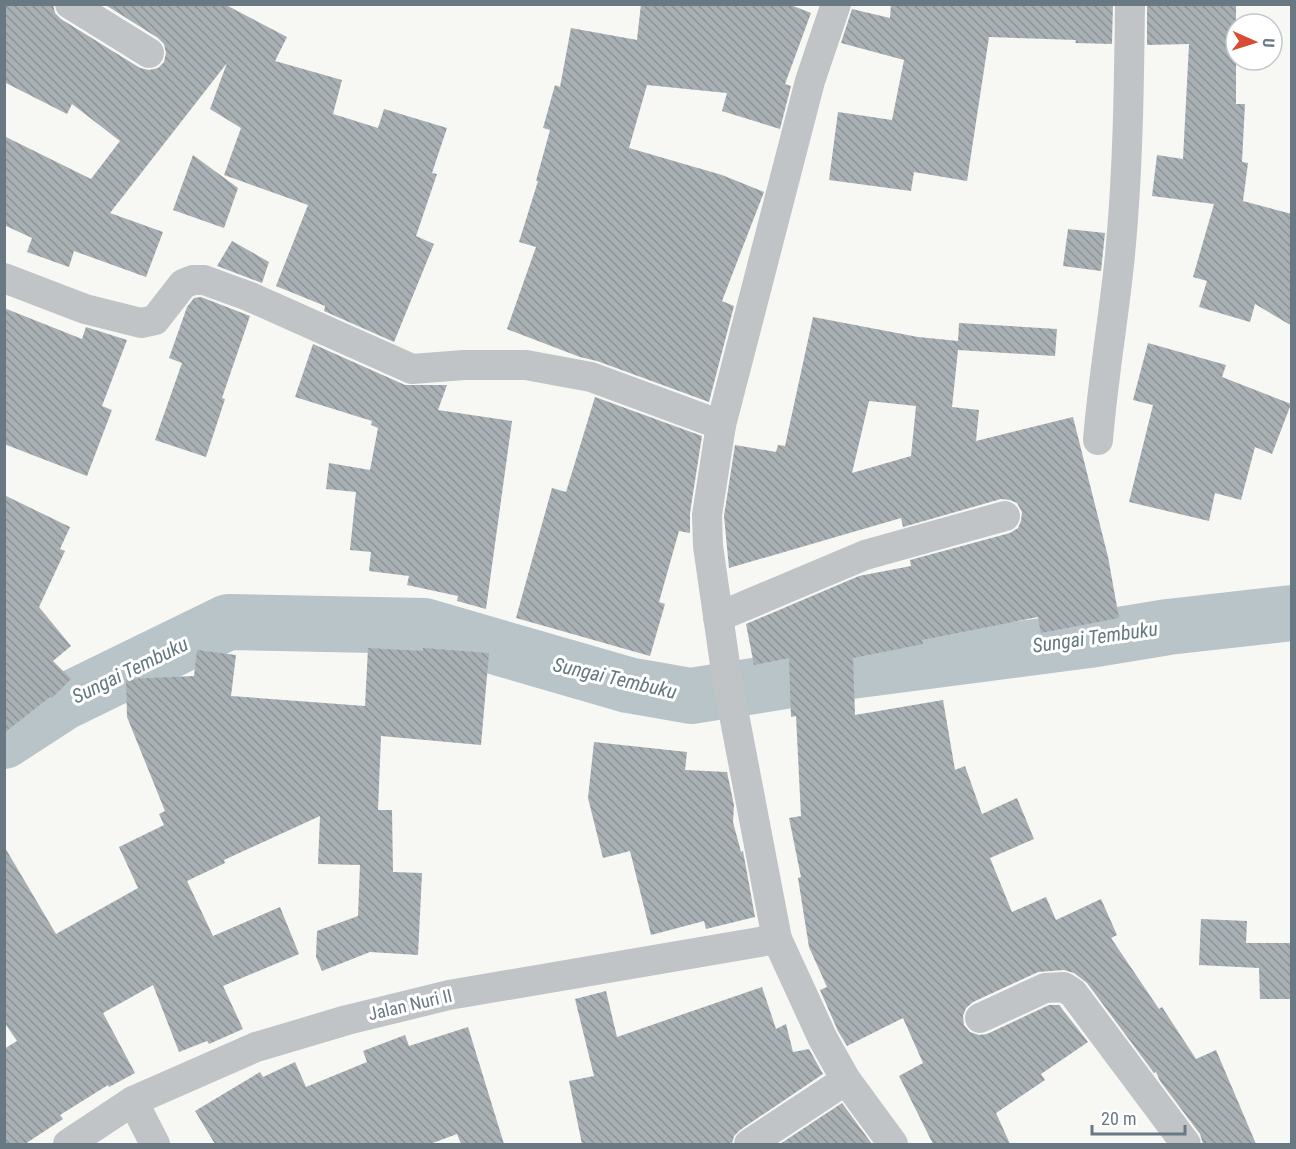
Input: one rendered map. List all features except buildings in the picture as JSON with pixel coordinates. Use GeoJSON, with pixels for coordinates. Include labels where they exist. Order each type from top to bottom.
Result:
{"type":"FeatureCollection","features":[{"type":"Feature","properties":{"kind":"street"},"geometry":{"type":"LineString","coordinates":[[70,4],[149,53]]}},
{"type":"Feature","properties":{"kind":"street"},"geometry":{"type":"LineString","coordinates":[[836,4],[810,81],[721,425],[707,515],[708,546],[730,689],[777,939],[823,1038],[846,1080],[893,1144]]}},
{"type":"Feature","properties":{"kind":"street"},"geometry":{"type":"LineString","coordinates":[[1098,440],[1103,377],[1120,256],[1128,151],[1130,4]]}},
{"type":"Feature","properties":{"kind":"street"},"geometry":{"type":"LineString","coordinates":[[4,278],[85,309],[141,323],[154,320],[183,284],[193,280],[204,280],[248,296],[412,369],[464,365],[526,365],[591,377],[721,425]]}},
{"type":"Feature","properties":{"kind":"street"},"geometry":{"type":"LineString","coordinates":[[718,617],[866,555],[1005,516]]}},
{"type":"Feature","properties":{"kind":"street","name":"Jalan Nuri II"},"geometry":{"type":"LineString","coordinates":[[68,1144],[133,1101],[256,1047],[347,1020],[449,995],[777,939]]}},
{"type":"Feature","properties":{"kind":"street"},"geometry":{"type":"LineString","coordinates":[[980,1018],[1045,988],[1064,987],[1073,993],[1185,1144]]}},
{"type":"Feature","properties":{"kind":"street"},"geometry":{"type":"LineString","coordinates":[[750,1144],[846,1080]]}},
{"type":"Feature","properties":{"kind":"street"},"geometry":{"type":"LineString","coordinates":[[133,1101],[155,1144]]}},
{"type":"Feature","properties":{"kind":"waterway","name":"Sungai Tembuku"},"geometry":{"type":"LineString","coordinates":[[4,741],[64,702],[228,622],[424,626],[628,685],[691,696],[828,674],[1089,640],[1168,627],[1292,613]]}}]}
